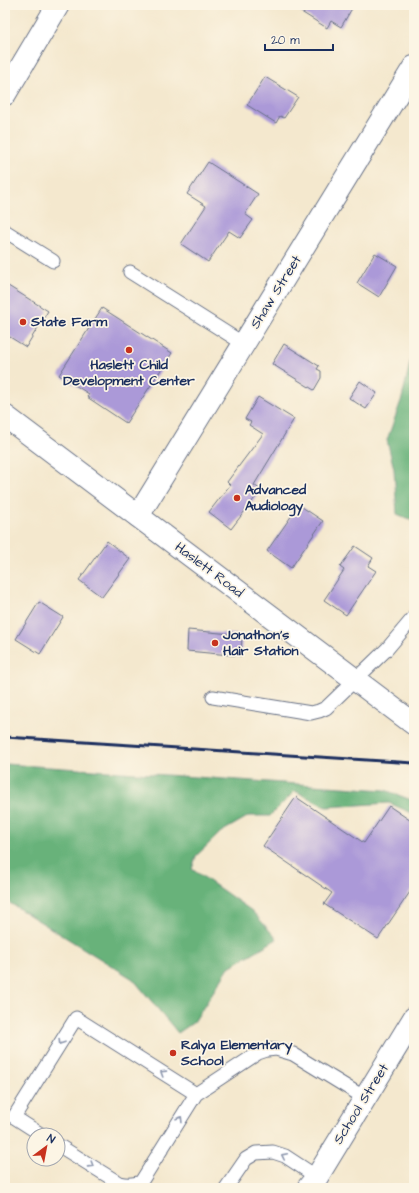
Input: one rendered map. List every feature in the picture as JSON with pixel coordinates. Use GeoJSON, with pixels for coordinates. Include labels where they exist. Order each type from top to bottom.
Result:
{"type":"FeatureCollection","features":[{"type":"Feature","properties":{"kind":"street"},"geometry":{"type":"LineString","coordinates":[[5,94],[58,5]]}},
{"type":"Feature","properties":{"kind":"street","name":"Shaw Street"},"geometry":{"type":"LineString","coordinates":[[138,516],[414,68]]}},
{"type":"Feature","properties":{"kind":"street","name":"Haslett Road"},"geometry":{"type":"LineString","coordinates":[[5,416],[414,724]]}},
{"type":"Feature","properties":{"kind":"street","name":"School Street"},"geometry":{"type":"LineString","coordinates":[[313,1182],[414,1018]]}},
{"type":"Feature","properties":{"kind":"lane"},"geometry":{"type":"LineString","coordinates":[[5,231],[53,260]]}},
{"type":"Feature","properties":{"kind":"lane"},"geometry":{"type":"LineString","coordinates":[[130,272],[244,344]]}},
{"type":"Feature","properties":{"kind":"lane"},"geometry":{"type":"LineString","coordinates":[[213,697],[311,712],[326,708],[387,649],[414,617]]}},
{"type":"Feature","properties":{"kind":"lane"},"geometry":{"type":"LineString","coordinates":[[30,1127],[14,1117],[76,1018],[196,1094]]}},
{"type":"Feature","properties":{"kind":"lane"},"geometry":{"type":"LineString","coordinates":[[66,1150],[119,1183],[134,1185],[140,1182],[196,1094],[250,1057],[267,1050],[276,1050],[293,1054],[365,1098]]}},
{"type":"Feature","properties":{"kind":"lane"},"geometry":{"type":"LineString","coordinates":[[226,1188],[246,1158],[256,1153],[273,1152],[285,1156],[313,1182]]}},
{"type":"Feature","properties":{"kind":"green space"},"geometry":{"type":"Polygon","coordinates":[[[414,352],[414,521],[397,514],[394,469],[387,440],[402,398],[412,354],[414,352]]]}},
{"type":"Feature","properties":{"kind":"green space"},"geometry":{"type":"Polygon","coordinates":[[[5,764],[385,790],[414,801],[414,814],[389,803],[326,807],[295,791],[270,816],[249,816],[221,832],[196,856],[192,869],[252,911],[277,939],[229,967],[194,1022],[178,1033],[133,979],[5,900],[5,764]]]}},
{"type":"Feature","properties":{"kind":"building"},"geometry":{"type":"Polygon","coordinates":[[[290,5],[354,5],[341,27],[331,21],[327,28],[290,5]]]}},
{"type":"Feature","properties":{"kind":"building"},"geometry":{"type":"Polygon","coordinates":[[[265,77],[298,97],[284,118],[280,116],[276,123],[247,105],[265,77]]]}},
{"type":"Feature","properties":{"kind":"building"},"geometry":{"type":"Polygon","coordinates":[[[208,162],[258,194],[245,214],[253,220],[240,238],[229,231],[208,262],[181,244],[206,206],[187,194],[208,162]]]}},
{"type":"Feature","properties":{"kind":"building"},"geometry":{"type":"Polygon","coordinates":[[[375,253],[397,266],[379,297],[357,283],[375,253]]]}},
{"type":"Feature","properties":{"kind":"building","name":"State Farm"},"geometry":{"type":"Polygon","coordinates":[[[5,284],[48,311],[26,347],[5,334],[5,284]]]}},
{"type":"Feature","properties":{"kind":"building"},"geometry":{"type":"Polygon","coordinates":[[[102,308],[172,353],[126,423],[87,397],[89,394],[59,375],[102,308]]]}},
{"type":"Feature","properties":{"kind":"building"},"geometry":{"type":"Polygon","coordinates":[[[284,344],[319,366],[317,369],[321,371],[321,378],[314,390],[272,364],[284,344]]]}},
{"type":"Feature","properties":{"kind":"building"},"geometry":{"type":"Polygon","coordinates":[[[360,381],[377,393],[366,409],[349,398],[360,381]]]}},
{"type":"Feature","properties":{"kind":"building"},"geometry":{"type":"Polygon","coordinates":[[[258,397],[294,419],[254,485],[261,490],[231,529],[209,512],[230,485],[227,482],[263,434],[249,425],[251,422],[245,419],[258,397]]]}},
{"type":"Feature","properties":{"kind":"building"},"geometry":{"type":"Polygon","coordinates":[[[299,505],[323,521],[291,568],[267,551],[299,505]]]}},
{"type":"Feature","properties":{"kind":"building"},"geometry":{"type":"Polygon","coordinates":[[[107,541],[130,559],[102,597],[79,580],[107,541]]]}},
{"type":"Feature","properties":{"kind":"building"},"geometry":{"type":"Polygon","coordinates":[[[355,546],[373,558],[368,566],[376,571],[346,615],[324,600],[344,570],[340,567],[355,546]]]}},
{"type":"Feature","properties":{"kind":"building"},"geometry":{"type":"Polygon","coordinates":[[[39,602],[63,617],[40,654],[16,639],[39,602]]]}},
{"type":"Feature","properties":{"kind":"building","name":"Jonathon's Hair Station"},"geometry":{"type":"Polygon","coordinates":[[[188,630],[242,635],[241,656],[187,651],[188,630]]]}},
{"type":"Feature","properties":{"kind":"building"},"geometry":{"type":"Polygon","coordinates":[[[296,797],[364,843],[389,806],[414,823],[414,886],[378,939],[324,904],[332,893],[263,846],[296,797]]]}},
{"type":"Feature","properties":{"kind":"railway"},"geometry":{"type":"LineString","coordinates":[[5,737],[414,763]]}},
{"type":"Feature","properties":{"kind":"place","name":"State Farm"},"geometry":{"type":"Point","coordinates":[23,322]}},
{"type":"Feature","properties":{"kind":"place","name":"Haslett Child Development Center"},"geometry":{"type":"Point","coordinates":[129,350]}},
{"type":"Feature","properties":{"kind":"place","name":"Advanced Audiology"},"geometry":{"type":"Point","coordinates":[237,498]}},
{"type":"Feature","properties":{"kind":"place","name":"Jonathon's Hair Station"},"geometry":{"type":"Point","coordinates":[215,643]}},
{"type":"Feature","properties":{"kind":"place","name":"Ralya Elementary School"},"geometry":{"type":"Point","coordinates":[173,1053]}}]}
